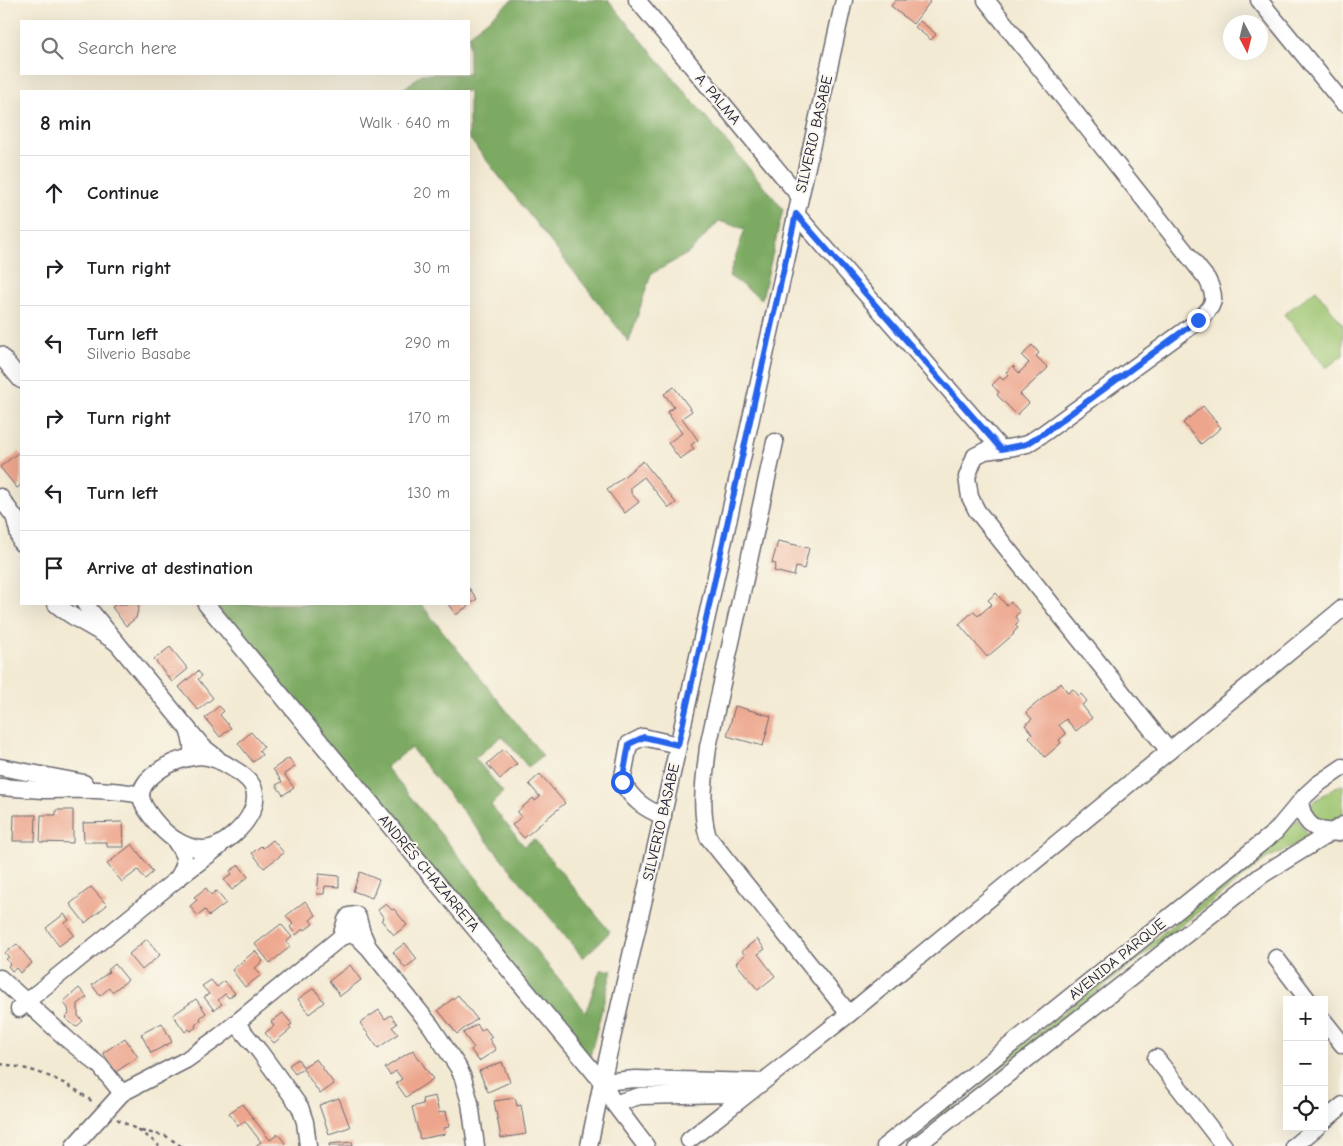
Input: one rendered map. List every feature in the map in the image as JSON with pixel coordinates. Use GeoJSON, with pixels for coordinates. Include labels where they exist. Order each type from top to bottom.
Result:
{"type":"FeatureCollection","features":[{"type":"Feature","properties":{"kind":"street","name":"A. PALMA"},"geometry":{"type":"LineString","coordinates":[[637,0],[800,197]]}},
{"type":"Feature","properties":{"kind":"street","name":"SILVERIO BASABE"},"geometry":{"type":"LineString","coordinates":[[590,1146],[602,1082],[844,0]]}},
{"type":"Feature","properties":{"kind":"street"},"geometry":{"type":"LineString","coordinates":[[986,0],[1207,279],[1212,289],[1214,299],[1209,310],[1198,320],[1027,444],[984,451],[975,456],[967,477],[970,497],[977,511],[1169,751]]}},
{"type":"Feature","properties":{"kind":"street"},"geometry":{"type":"LineString","coordinates":[[1259,0],[1343,103]]}},
{"type":"Feature","properties":{"kind":"street"},"geometry":{"type":"LineString","coordinates":[[796,214],[1001,449]]}},
{"type":"Feature","properties":{"kind":"street"},"geometry":{"type":"LineString","coordinates":[[0,355],[20,379]]}},
{"type":"Feature","properties":{"kind":"street"},"geometry":{"type":"LineString","coordinates":[[775,442],[708,747],[705,772],[704,824],[708,836],[849,1014]]}},
{"type":"Feature","properties":{"kind":"street"},"geometry":{"type":"LineString","coordinates":[[0,497],[18,522],[20,536]]}},
{"type":"Feature","properties":{"kind":"street"},"geometry":{"type":"LineString","coordinates":[[57,605],[118,642]]}},
{"type":"Feature","properties":{"kind":"street"},"geometry":{"type":"LineString","coordinates":[[22,1005],[227,841],[238,831],[250,815],[254,802],[252,785],[246,778],[203,747],[86,605]]}},
{"type":"Feature","properties":{"kind":"street","name":"ANDRÉS CHAZARRETA"},"geometry":{"type":"LineString","coordinates":[[207,605],[602,1082],[615,1106],[646,1146]]}},
{"type":"Feature","properties":{"kind":"street"},"geometry":{"type":"LineString","coordinates":[[689,1140],[849,1014],[1343,608]]}},
{"type":"Feature","properties":{"kind":"street"},"geometry":{"type":"LineString","coordinates":[[188,729],[193,743],[191,757]]}},
{"type":"Feature","properties":{"kind":"street"},"geometry":{"type":"LineString","coordinates":[[663,816],[648,809],[630,794],[622,782],[629,744],[644,737],[678,745]]}},
{"type":"Feature","properties":{"kind":"street"},"geometry":{"type":"LineString","coordinates":[[177,880],[184,870],[185,864],[182,850],[148,811],[142,801],[141,791],[154,774],[164,766],[174,762],[191,757],[209,757],[221,761]]}},
{"type":"Feature","properties":{"kind":"street"},"geometry":{"type":"LineString","coordinates":[[0,767],[78,781],[105,790]]}},
{"type":"Feature","properties":{"kind":"street","name":"AVENIDA PARQUE"},"geometry":{"type":"LineString","coordinates":[[885,1146],[1267,838],[1318,784],[1339,774]]}},
{"type":"Feature","properties":{"kind":"street"},"geometry":{"type":"LineString","coordinates":[[0,787],[40,790],[105,790],[141,795]]}},
{"type":"Feature","properties":{"kind":"street"},"geometry":{"type":"LineString","coordinates":[[1300,803],[1305,819],[1311,826],[1321,830],[1340,831]]}},
{"type":"Feature","properties":{"kind":"street","name":"AVENIDA PARQUE"},"geometry":{"type":"LineString","coordinates":[[916,1146],[1262,875],[1340,831]]}},
{"type":"Feature","properties":{"kind":"street"},"geometry":{"type":"LineString","coordinates":[[174,839],[195,848],[204,849],[227,841]]}},
{"type":"Feature","properties":{"kind":"street"},"geometry":{"type":"LineString","coordinates":[[74,1146],[122,1093],[186,1060],[236,1023],[341,937],[348,916],[356,915],[369,948],[430,1026],[458,1067],[470,1103],[476,1146]]}},
{"type":"Feature","properties":{"kind":"street"},"geometry":{"type":"LineString","coordinates":[[1276,958],[1305,996]]}},
{"type":"Feature","properties":{"kind":"street"},"geometry":{"type":"LineString","coordinates":[[0,978],[62,1048],[122,1093]]}},
{"type":"Feature","properties":{"kind":"street"},"geometry":{"type":"LineString","coordinates":[[0,992],[22,1005]]}},
{"type":"Feature","properties":{"kind":"street"},"geometry":{"type":"LineString","coordinates":[[236,1023],[260,1052],[300,1107],[305,1122],[308,1146]]}},
{"type":"Feature","properties":{"kind":"street"},"geometry":{"type":"LineString","coordinates":[[1328,1026],[1343,1045]]}},
{"type":"Feature","properties":{"kind":"street"},"geometry":{"type":"LineString","coordinates":[[1156,1058],[1224,1146]]}},
{"type":"Feature","properties":{"kind":"street"},"geometry":{"type":"LineString","coordinates":[[602,1082],[635,1079],[761,1082]]}},
{"type":"Feature","properties":{"kind":"street"},"geometry":{"type":"LineString","coordinates":[[615,1106],[623,1101],[640,1096],[728,1094],[744,1096]]}},
{"type":"Feature","properties":{"kind":"street"},"geometry":{"type":"LineString","coordinates":[[1328,1118],[1343,1105]]}},
{"type":"Feature","properties":{"kind":"street"},"geometry":{"type":"LineString","coordinates":[[1294,1146],[1312,1131]]}},
{"type":"Feature","properties":{"kind":"path"},"geometry":{"type":"LineString","coordinates":[[0,1064],[24,1067],[61,1081],[105,1111],[152,1139],[159,1146]]}},
{"type":"Feature","properties":{"kind":"path"},"geometry":{"type":"LineString","coordinates":[[139,1131],[166,1136],[181,1146]]}},
{"type":"Feature","properties":{"kind":"green space"},"geometry":{"type":"Polygon","coordinates":[[[512,0],[608,0],[783,209],[762,299],[729,276],[745,229],[719,221],[689,253],[651,274],[629,342],[470,139],[470,90],[402,90],[421,75],[470,75],[470,34],[512,0]]]}},
{"type":"Feature","properties":{"kind":"green space"},"geometry":{"type":"Polygon","coordinates":[[[1316,290],[1343,325],[1343,355],[1326,368],[1284,314],[1316,290]]]}},
{"type":"Feature","properties":{"kind":"green space"},"geometry":{"type":"Polygon","coordinates":[[[219,605],[422,605],[543,756],[528,767],[502,736],[475,758],[503,792],[491,805],[524,846],[534,839],[610,932],[583,958],[411,748],[386,767],[586,1012],[600,970],[612,970],[587,1068],[218,616],[219,605]]]}},
{"type":"Feature","properties":{"kind":"green space"},"geometry":{"type":"Polygon","coordinates":[[[1343,785],[1343,817],[1332,825],[1317,825],[1309,810],[1312,803],[1335,787],[1343,785]]]}},
{"type":"Feature","properties":{"kind":"green space"},"geometry":{"type":"Polygon","coordinates":[[[1297,819],[1311,837],[1266,859],[902,1146],[896,1146],[1264,852],[1297,819]]]}},
{"type":"Feature","properties":{"kind":"building"},"geometry":{"type":"Polygon","coordinates":[[[896,0],[927,0],[930,2],[913,24],[891,6],[896,0]]]}},
{"type":"Feature","properties":{"kind":"building"},"geometry":{"type":"Polygon","coordinates":[[[920,21],[936,34],[931,40],[915,27],[920,21]]]}},
{"type":"Feature","properties":{"kind":"building"},"geometry":{"type":"Polygon","coordinates":[[[1032,345],[1039,353],[1036,356],[1048,368],[1020,394],[1029,403],[1017,415],[997,395],[999,392],[992,385],[1000,377],[1003,380],[1009,375],[1006,372],[1013,366],[1019,373],[1029,363],[1022,356],[1032,345]]]}},
{"type":"Feature","properties":{"kind":"building"},"geometry":{"type":"Polygon","coordinates":[[[674,387],[692,411],[682,418],[698,440],[691,445],[694,449],[680,459],[668,443],[682,433],[667,412],[674,407],[664,394],[674,387]]]}},
{"type":"Feature","properties":{"kind":"building"},"geometry":{"type":"Polygon","coordinates":[[[1203,406],[1221,428],[1201,444],[1183,423],[1203,406]]]}},
{"type":"Feature","properties":{"kind":"building"},"geometry":{"type":"Polygon","coordinates":[[[19,452],[20,486],[17,488],[0,467],[19,452]]]}},
{"type":"Feature","properties":{"kind":"building"},"geometry":{"type":"Polygon","coordinates":[[[643,461],[676,503],[669,508],[644,477],[631,487],[631,493],[639,502],[625,513],[607,490],[643,461]]]}},
{"type":"Feature","properties":{"kind":"building"},"geometry":{"type":"Polygon","coordinates":[[[778,541],[809,548],[804,569],[796,567],[794,576],[774,571],[776,564],[772,563],[778,541]]]}},
{"type":"Feature","properties":{"kind":"building"},"geometry":{"type":"Polygon","coordinates":[[[470,589],[477,599],[470,604],[470,589]]]}},
{"type":"Feature","properties":{"kind":"building"},"geometry":{"type":"Polygon","coordinates":[[[996,593],[1006,605],[1011,602],[1020,612],[1015,616],[1019,621],[1015,625],[1018,628],[1014,634],[987,657],[959,624],[974,611],[978,616],[992,604],[988,600],[996,593]]]}},
{"type":"Feature","properties":{"kind":"building"},"geometry":{"type":"Polygon","coordinates":[[[115,605],[139,606],[136,618],[126,626],[112,607],[115,605]]]}},
{"type":"Feature","properties":{"kind":"building"},"geometry":{"type":"Polygon","coordinates":[[[449,605],[469,605],[456,615],[449,605]]]}},
{"type":"Feature","properties":{"kind":"building"},"geometry":{"type":"Polygon","coordinates":[[[170,647],[188,669],[172,682],[154,659],[170,647]]]}},
{"type":"Feature","properties":{"kind":"building"},"geometry":{"type":"Polygon","coordinates":[[[198,671],[202,676],[198,679],[213,698],[198,710],[179,687],[198,671]]]}},
{"type":"Feature","properties":{"kind":"building"},"geometry":{"type":"Polygon","coordinates":[[[1061,683],[1068,693],[1073,689],[1079,696],[1081,694],[1087,701],[1082,705],[1092,718],[1076,731],[1066,719],[1059,725],[1066,734],[1059,740],[1061,743],[1045,757],[1029,737],[1032,734],[1025,725],[1032,719],[1026,712],[1061,683]]]}},
{"type":"Feature","properties":{"kind":"building"},"geometry":{"type":"Polygon","coordinates":[[[219,706],[224,711],[220,715],[231,728],[220,737],[205,718],[219,706]]]}},
{"type":"Feature","properties":{"kind":"building"},"geometry":{"type":"Polygon","coordinates":[[[735,706],[771,716],[763,746],[727,736],[735,706]]]}},
{"type":"Feature","properties":{"kind":"building"},"geometry":{"type":"Polygon","coordinates":[[[251,732],[264,747],[259,751],[262,755],[253,762],[238,743],[251,732]]]}},
{"type":"Feature","properties":{"kind":"building"},"geometry":{"type":"Polygon","coordinates":[[[504,749],[517,764],[500,779],[487,764],[504,749]]]}},
{"type":"Feature","properties":{"kind":"building"},"geometry":{"type":"Polygon","coordinates":[[[289,758],[295,767],[284,774],[294,788],[283,795],[276,785],[282,782],[273,769],[289,758]]]}},
{"type":"Feature","properties":{"kind":"building"},"geometry":{"type":"Polygon","coordinates":[[[540,774],[565,803],[524,838],[512,825],[521,817],[517,812],[533,798],[535,801],[540,797],[529,784],[540,774]]]}},
{"type":"Feature","properties":{"kind":"building"},"geometry":{"type":"Polygon","coordinates":[[[56,810],[73,810],[73,843],[40,842],[41,815],[56,815],[56,810]]]}},
{"type":"Feature","properties":{"kind":"building"},"geometry":{"type":"Polygon","coordinates":[[[14,815],[36,815],[35,841],[13,841],[14,815]]]}},
{"type":"Feature","properties":{"kind":"building"},"geometry":{"type":"Polygon","coordinates":[[[123,822],[124,847],[107,847],[107,842],[84,842],[83,823],[123,822]]]}},
{"type":"Feature","properties":{"kind":"building"},"geometry":{"type":"Polygon","coordinates":[[[273,840],[284,853],[264,868],[252,853],[261,846],[263,848],[273,840]]]}},
{"type":"Feature","properties":{"kind":"building"},"geometry":{"type":"Polygon","coordinates":[[[132,844],[153,872],[145,879],[138,870],[122,882],[107,864],[132,844]]]}},
{"type":"Feature","properties":{"kind":"building"},"geometry":{"type":"Polygon","coordinates":[[[239,865],[248,877],[232,890],[224,880],[232,874],[230,871],[239,865]]]}},
{"type":"Feature","properties":{"kind":"building"},"geometry":{"type":"Polygon","coordinates":[[[360,872],[379,880],[372,898],[353,891],[360,872]]]}},
{"type":"Feature","properties":{"kind":"building"},"geometry":{"type":"Polygon","coordinates":[[[319,874],[339,876],[339,887],[325,886],[324,894],[317,894],[319,874]]]}},
{"type":"Feature","properties":{"kind":"building"},"geometry":{"type":"Polygon","coordinates":[[[91,887],[107,905],[85,923],[70,904],[91,887]]]}},
{"type":"Feature","properties":{"kind":"building"},"geometry":{"type":"Polygon","coordinates":[[[206,888],[211,895],[216,891],[226,903],[209,916],[205,910],[198,916],[190,906],[197,900],[194,897],[206,888]]]}},
{"type":"Feature","properties":{"kind":"building"},"geometry":{"type":"Polygon","coordinates":[[[305,901],[316,915],[310,920],[313,924],[305,930],[304,928],[296,935],[290,927],[293,924],[286,916],[305,901]]]}},
{"type":"Feature","properties":{"kind":"building"},"geometry":{"type":"Polygon","coordinates":[[[386,904],[392,910],[394,909],[407,925],[394,935],[381,920],[384,918],[378,910],[386,904]]]}},
{"type":"Feature","properties":{"kind":"building"},"geometry":{"type":"Polygon","coordinates":[[[64,914],[69,920],[65,923],[74,935],[59,946],[46,928],[64,914]]]}},
{"type":"Feature","properties":{"kind":"building"},"geometry":{"type":"Polygon","coordinates":[[[281,924],[292,937],[286,942],[290,947],[270,963],[255,944],[281,924]]]}},
{"type":"Feature","properties":{"kind":"building"},"geometry":{"type":"Polygon","coordinates":[[[147,939],[160,955],[142,970],[129,954],[147,939]]]}},
{"type":"Feature","properties":{"kind":"building"},"geometry":{"type":"Polygon","coordinates":[[[757,939],[765,949],[758,954],[775,976],[758,990],[736,963],[745,955],[742,951],[757,939]]]}},
{"type":"Feature","properties":{"kind":"building"},"geometry":{"type":"Polygon","coordinates":[[[405,943],[417,959],[405,968],[393,952],[405,943]]]}},
{"type":"Feature","properties":{"kind":"building"},"geometry":{"type":"Polygon","coordinates":[[[17,944],[32,963],[20,973],[16,968],[12,971],[8,966],[10,964],[6,959],[9,957],[5,953],[17,944]]]}},
{"type":"Feature","properties":{"kind":"building"},"geometry":{"type":"Polygon","coordinates":[[[255,951],[263,961],[255,968],[261,975],[245,987],[232,970],[255,951]]]}},
{"type":"Feature","properties":{"kind":"building"},"geometry":{"type":"Polygon","coordinates":[[[115,964],[128,980],[112,992],[109,988],[100,996],[92,985],[109,972],[108,970],[115,964]]]}},
{"type":"Feature","properties":{"kind":"building"},"geometry":{"type":"Polygon","coordinates":[[[350,965],[361,980],[340,996],[329,981],[350,965]]]}},
{"type":"Feature","properties":{"kind":"building"},"geometry":{"type":"Polygon","coordinates":[[[211,980],[217,987],[224,981],[235,993],[229,998],[225,994],[218,1000],[222,1004],[214,1010],[204,997],[209,994],[202,986],[211,980]]]}},
{"type":"Feature","properties":{"kind":"building"},"geometry":{"type":"Polygon","coordinates":[[[79,988],[87,997],[78,1004],[78,1016],[83,1021],[76,1027],[65,1018],[69,1014],[68,1008],[63,1002],[79,988]]]}},
{"type":"Feature","properties":{"kind":"building"},"geometry":{"type":"Polygon","coordinates":[[[314,988],[324,1002],[309,1014],[298,999],[314,988]]]}},
{"type":"Feature","properties":{"kind":"building"},"geometry":{"type":"Polygon","coordinates":[[[458,995],[477,1019],[457,1034],[438,1010],[458,995]]]}},
{"type":"Feature","properties":{"kind":"building"},"geometry":{"type":"Polygon","coordinates":[[[196,999],[206,1013],[195,1025],[196,1027],[191,1031],[189,1029],[185,1032],[173,1015],[196,999]]]}},
{"type":"Feature","properties":{"kind":"building"},"geometry":{"type":"Polygon","coordinates":[[[379,1010],[385,1019],[391,1015],[397,1024],[392,1027],[398,1034],[378,1048],[360,1023],[379,1010]]]}},
{"type":"Feature","properties":{"kind":"building"},"geometry":{"type":"Polygon","coordinates":[[[283,1013],[292,1024],[289,1026],[291,1029],[274,1043],[265,1033],[274,1026],[271,1022],[283,1013]]]}},
{"type":"Feature","properties":{"kind":"building"},"geometry":{"type":"Polygon","coordinates":[[[162,1023],[172,1042],[151,1053],[141,1034],[162,1023]]]}},
{"type":"Feature","properties":{"kind":"building"},"geometry":{"type":"Polygon","coordinates":[[[477,1024],[481,1031],[485,1028],[492,1037],[489,1039],[496,1050],[479,1061],[471,1050],[474,1048],[463,1033],[477,1024]]]}},
{"type":"Feature","properties":{"kind":"building"},"geometry":{"type":"Polygon","coordinates":[[[125,1038],[138,1057],[116,1072],[103,1053],[125,1038]]]}},
{"type":"Feature","properties":{"kind":"building"},"geometry":{"type":"Polygon","coordinates":[[[413,1050],[433,1079],[406,1097],[396,1083],[402,1079],[396,1071],[390,1075],[385,1068],[413,1050]]]}},
{"type":"Feature","properties":{"kind":"building"},"geometry":{"type":"Polygon","coordinates":[[[298,1059],[303,1067],[316,1059],[334,1084],[320,1094],[303,1069],[295,1074],[289,1065],[298,1059]]]}},
{"type":"Feature","properties":{"kind":"building"},"geometry":{"type":"Polygon","coordinates":[[[502,1062],[510,1082],[488,1092],[479,1071],[502,1062]]]}},
{"type":"Feature","properties":{"kind":"building"},"geometry":{"type":"Polygon","coordinates":[[[435,1096],[439,1113],[446,1111],[449,1127],[444,1128],[445,1134],[420,1139],[412,1107],[423,1104],[422,1099],[435,1096]]]}},
{"type":"Feature","properties":{"kind":"building"},"geometry":{"type":"Polygon","coordinates":[[[339,1098],[350,1127],[329,1134],[319,1105],[339,1098]]]}},
{"type":"Feature","properties":{"kind":"building"},"geometry":{"type":"Polygon","coordinates":[[[515,1098],[517,1106],[521,1105],[526,1134],[501,1138],[494,1101],[515,1098]]]}},
{"type":"Feature","properties":{"kind":"building"},"geometry":{"type":"Polygon","coordinates":[[[242,1104],[270,1140],[278,1134],[285,1143],[282,1146],[255,1146],[261,1142],[245,1121],[238,1126],[229,1113],[242,1104]]]}},
{"type":"Feature","properties":{"kind":"building"},"geometry":{"type":"Polygon","coordinates":[[[352,1142],[353,1146],[329,1146],[329,1144],[352,1142]]]}},
{"type":"Feature","properties":{"kind":"route"},"geometry":{"type":"LineString","coordinates":[[622,782],[629,744],[644,737],[678,745],[796,214],[1001,449],[1027,444],[1044,433],[1198,320]]}}]}
